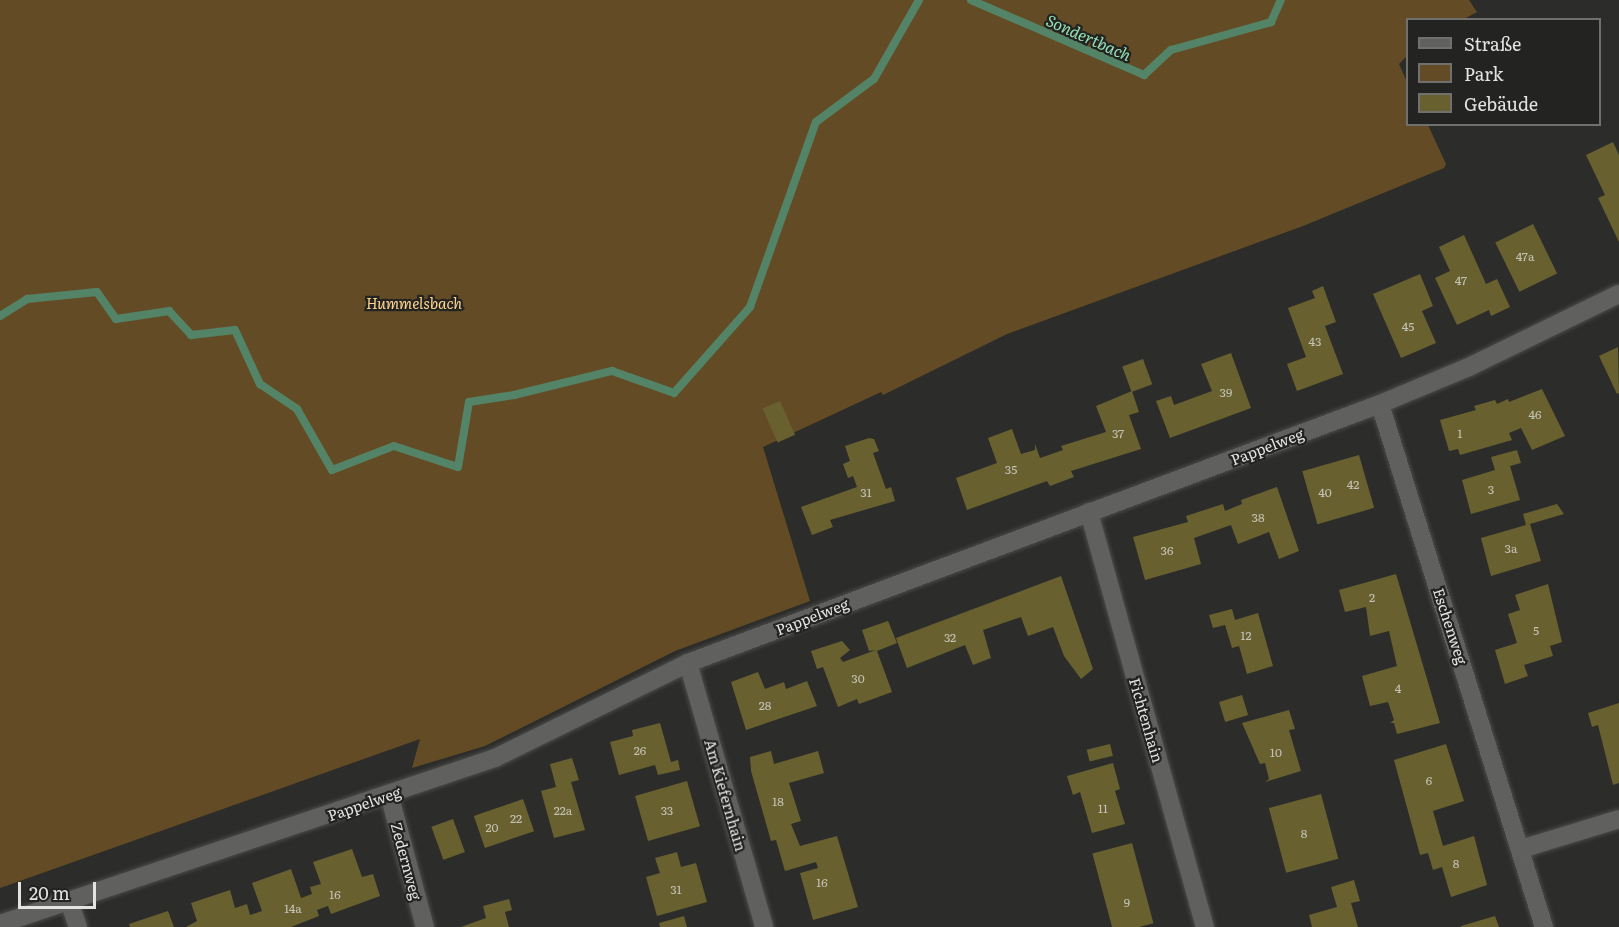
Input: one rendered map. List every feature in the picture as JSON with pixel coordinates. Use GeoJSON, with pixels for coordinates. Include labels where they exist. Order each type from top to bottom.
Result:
{"type":"FeatureCollection","features":[{"type":"Feature","properties":{"kind":"street","name":"Pappelweg"},"geometry":{"type":"LineString","coordinates":[[0,924],[495,758],[688,663],[1380,404],[1469,368],[1619,294]]}},
{"type":"Feature","properties":{"kind":"street","name":"Eschenweg"},"geometry":{"type":"LineString","coordinates":[[1380,404],[1544,927]]}},
{"type":"Feature","properties":{"kind":"street","name":"Fichtenhain"},"geometry":{"type":"LineString","coordinates":[[1089,512],[1205,927]]}},
{"type":"Feature","properties":{"kind":"street","name":"Am Kiefernhain"},"geometry":{"type":"LineString","coordinates":[[688,663],[764,927]]}},
{"type":"Feature","properties":{"kind":"street","name":"Zedernweg"},"geometry":{"type":"LineString","coordinates":[[389,794],[425,927]]}},
{"type":"Feature","properties":{"kind":"street"},"geometry":{"type":"LineString","coordinates":[[1521,849],[1619,819]]}},
{"type":"Feature","properties":{"kind":"street"},"geometry":{"type":"LineString","coordinates":[[69,902],[78,927]]}},
{"type":"Feature","properties":{"kind":"green space","name":"Hummelsbach"},"geometry":{"type":"Polygon","coordinates":[[[0,0],[1469,0],[1477,12],[1466,18],[1406,18],[1406,57],[1399,64],[1406,80],[1406,126],[1428,126],[1446,164],[1444,168],[1303,226],[1007,334],[883,395],[881,392],[763,447],[810,601],[675,651],[485,746],[412,768],[420,739],[0,888],[0,0]]]}},
{"type":"Feature","properties":{"kind":"building"},"geometry":{"type":"Polygon","coordinates":[[[1613,142],[1619,155],[1619,242],[1598,198],[1605,195],[1586,155],[1613,142]]]}},
{"type":"Feature","properties":{"kind":"building"},"geometry":{"type":"Polygon","coordinates":[[[1533,224],[1557,273],[1519,292],[1495,242],[1533,224]]]}},
{"type":"Feature","properties":{"kind":"building"},"geometry":{"type":"Polygon","coordinates":[[[1464,235],[1486,284],[1497,279],[1510,307],[1491,316],[1489,310],[1457,325],[1435,278],[1450,271],[1439,247],[1464,235]]]}},
{"type":"Feature","properties":{"kind":"building"},"geometry":{"type":"Polygon","coordinates":[[[1420,274],[1433,306],[1422,311],[1436,343],[1401,358],[1373,294],[1420,274]]]}},
{"type":"Feature","properties":{"kind":"building"},"geometry":{"type":"Polygon","coordinates":[[[1323,286],[1336,322],[1325,326],[1343,374],[1297,391],[1287,364],[1306,357],[1288,308],[1315,298],[1312,291],[1323,286]]]}},
{"type":"Feature","properties":{"kind":"building"},"geometry":{"type":"Polygon","coordinates":[[[1618,347],[1619,393],[1617,394],[1599,356],[1618,347]]]}},
{"type":"Feature","properties":{"kind":"building"},"geometry":{"type":"Polygon","coordinates":[[[1231,353],[1251,408],[1170,438],[1156,401],[1171,396],[1174,405],[1212,391],[1201,364],[1231,353]]]}},
{"type":"Feature","properties":{"kind":"building"},"geometry":{"type":"Polygon","coordinates":[[[1143,359],[1152,384],[1132,392],[1122,367],[1143,359]]]}},
{"type":"Feature","properties":{"kind":"building"},"geometry":{"type":"Polygon","coordinates":[[[1542,389],[1565,436],[1532,450],[1521,428],[1509,433],[1512,440],[1460,455],[1458,449],[1449,451],[1440,420],[1476,410],[1474,406],[1495,400],[1497,404],[1508,399],[1509,402],[1542,389]]]}},
{"type":"Feature","properties":{"kind":"building"},"geometry":{"type":"Polygon","coordinates":[[[1132,391],[1139,412],[1129,415],[1141,449],[1071,471],[1074,477],[1050,486],[1047,481],[967,510],[956,478],[997,463],[988,438],[1012,429],[1021,454],[1035,450],[1035,444],[1040,458],[1063,450],[1061,446],[1106,432],[1096,406],[1132,391]]]}},
{"type":"Feature","properties":{"kind":"building"},"geometry":{"type":"Polygon","coordinates":[[[780,401],[795,435],[778,443],[763,409],[780,401]]]}},
{"type":"Feature","properties":{"kind":"building"},"geometry":{"type":"Polygon","coordinates":[[[869,438],[874,439],[879,451],[873,453],[886,489],[891,487],[895,501],[830,520],[833,527],[812,535],[801,507],[857,487],[853,476],[848,478],[843,464],[850,461],[845,446],[869,438]]]}},
{"type":"Feature","properties":{"kind":"building"},"geometry":{"type":"Polygon","coordinates":[[[1517,450],[1521,463],[1510,466],[1520,500],[1471,514],[1462,480],[1495,470],[1491,457],[1517,450]]]}},
{"type":"Feature","properties":{"kind":"building"},"geometry":{"type":"Polygon","coordinates":[[[1359,455],[1374,508],[1317,524],[1302,471],[1359,455]]]}},
{"type":"Feature","properties":{"kind":"building"},"geometry":{"type":"Polygon","coordinates":[[[1277,487],[1299,551],[1279,559],[1269,532],[1238,544],[1231,525],[1194,538],[1201,564],[1145,580],[1133,537],[1188,522],[1186,516],[1223,504],[1225,511],[1242,504],[1241,500],[1277,487]]]}},
{"type":"Feature","properties":{"kind":"building"},"geometry":{"type":"Polygon","coordinates":[[[1557,504],[1564,514],[1530,524],[1541,561],[1491,576],[1481,538],[1526,525],[1523,514],[1557,504]]]}},
{"type":"Feature","properties":{"kind":"building"},"geometry":{"type":"Polygon","coordinates":[[[1396,574],[1440,723],[1397,734],[1394,723],[1390,723],[1394,720],[1388,702],[1370,706],[1362,676],[1397,666],[1389,631],[1370,636],[1366,607],[1345,612],[1339,590],[1396,574]]]}},
{"type":"Feature","properties":{"kind":"building"},"geometry":{"type":"Polygon","coordinates":[[[1061,576],[1093,669],[1081,679],[1064,656],[1053,627],[1028,636],[1021,617],[983,630],[991,658],[973,665],[965,645],[907,668],[896,638],[1061,576]]]}},
{"type":"Feature","properties":{"kind":"building"},"geometry":{"type":"Polygon","coordinates":[[[1548,584],[1562,642],[1550,646],[1553,656],[1524,665],[1528,676],[1505,684],[1495,650],[1517,643],[1508,614],[1520,610],[1515,595],[1548,584]]]}},
{"type":"Feature","properties":{"kind":"building"},"geometry":{"type":"Polygon","coordinates":[[[1232,609],[1235,620],[1258,613],[1273,666],[1247,674],[1239,646],[1232,648],[1225,625],[1213,628],[1209,615],[1232,609]]]}},
{"type":"Feature","properties":{"kind":"building"},"geometry":{"type":"Polygon","coordinates":[[[888,621],[897,643],[877,651],[892,692],[859,704],[857,699],[838,707],[823,667],[817,669],[811,651],[842,641],[850,650],[840,658],[843,662],[876,650],[869,651],[862,630],[888,621]]]}},
{"type":"Feature","properties":{"kind":"building"},"geometry":{"type":"Polygon","coordinates":[[[758,672],[765,689],[784,682],[786,689],[807,681],[817,706],[746,730],[731,682],[758,672]]]}},
{"type":"Feature","properties":{"kind":"building"},"geometry":{"type":"Polygon","coordinates":[[[1242,695],[1248,715],[1225,722],[1219,702],[1242,695]]]}},
{"type":"Feature","properties":{"kind":"building"},"geometry":{"type":"Polygon","coordinates":[[[1619,703],[1619,783],[1613,785],[1598,725],[1592,727],[1588,713],[1619,703]]]}},
{"type":"Feature","properties":{"kind":"building"},"geometry":{"type":"Polygon","coordinates":[[[1289,710],[1295,729],[1289,730],[1301,771],[1265,782],[1269,779],[1265,763],[1260,764],[1242,723],[1289,710]]]}},
{"type":"Feature","properties":{"kind":"building"},"geometry":{"type":"Polygon","coordinates":[[[660,723],[671,762],[678,760],[680,770],[658,775],[655,765],[619,775],[610,742],[633,736],[632,730],[660,723]]]}},
{"type":"Feature","properties":{"kind":"building"},"geometry":{"type":"Polygon","coordinates":[[[1110,744],[1113,756],[1090,761],[1087,750],[1110,744]]]}},
{"type":"Feature","properties":{"kind":"building"},"geometry":{"type":"Polygon","coordinates":[[[1446,744],[1464,801],[1433,811],[1443,846],[1474,836],[1487,885],[1451,897],[1442,867],[1433,870],[1428,853],[1420,855],[1394,760],[1446,744]]]}},
{"type":"Feature","properties":{"kind":"building"},"geometry":{"type":"Polygon","coordinates":[[[771,751],[774,764],[818,751],[824,773],[789,783],[801,821],[791,824],[800,846],[837,836],[858,907],[813,920],[800,873],[818,868],[816,862],[785,871],[776,840],[771,841],[751,771],[750,757],[771,751]]]}},
{"type":"Feature","properties":{"kind":"building"},"geometry":{"type":"Polygon","coordinates":[[[572,758],[579,780],[571,782],[585,830],[554,838],[541,791],[556,787],[550,764],[572,758]]]}},
{"type":"Feature","properties":{"kind":"building"},"geometry":{"type":"Polygon","coordinates":[[[1113,763],[1120,789],[1115,791],[1125,824],[1092,833],[1080,792],[1073,795],[1067,776],[1113,763]]]}},
{"type":"Feature","properties":{"kind":"building"},"geometry":{"type":"Polygon","coordinates":[[[687,781],[700,826],[648,841],[635,796],[687,781]]]}},
{"type":"Feature","properties":{"kind":"building"},"geometry":{"type":"Polygon","coordinates":[[[1321,794],[1338,859],[1286,873],[1269,808],[1321,794]]]}},
{"type":"Feature","properties":{"kind":"building"},"geometry":{"type":"Polygon","coordinates":[[[523,799],[534,831],[485,848],[474,816],[523,799]]]}},
{"type":"Feature","properties":{"kind":"building"},"geometry":{"type":"Polygon","coordinates":[[[453,819],[465,852],[443,860],[431,827],[453,819]]]}},
{"type":"Feature","properties":{"kind":"building"},"geometry":{"type":"Polygon","coordinates":[[[1132,843],[1153,923],[1139,927],[1112,927],[1092,854],[1132,843]]]}},
{"type":"Feature","properties":{"kind":"building"},"geometry":{"type":"Polygon","coordinates":[[[352,849],[362,877],[373,874],[380,896],[331,914],[328,906],[317,910],[319,916],[291,927],[186,927],[197,921],[191,903],[230,890],[235,908],[247,904],[250,915],[262,911],[252,883],[291,869],[301,898],[312,894],[310,887],[321,884],[313,862],[352,849]]]}},
{"type":"Feature","properties":{"kind":"building"},"geometry":{"type":"Polygon","coordinates":[[[677,852],[681,867],[696,863],[707,902],[657,916],[646,877],[660,873],[655,858],[677,852]]]}},
{"type":"Feature","properties":{"kind":"building"},"geometry":{"type":"Polygon","coordinates":[[[1354,880],[1360,901],[1351,903],[1358,927],[1312,927],[1309,915],[1337,907],[1331,887],[1354,880]]]}},
{"type":"Feature","properties":{"kind":"building"},"geometry":{"type":"Polygon","coordinates":[[[509,899],[512,910],[505,912],[509,927],[461,927],[486,918],[483,906],[509,899]]]}},
{"type":"Feature","properties":{"kind":"building"},"geometry":{"type":"Polygon","coordinates":[[[168,911],[174,927],[130,927],[129,924],[168,911]]]}},
{"type":"Feature","properties":{"kind":"building"},"geometry":{"type":"Polygon","coordinates":[[[684,916],[687,927],[660,927],[659,923],[684,916]]]}},
{"type":"Feature","properties":{"kind":"building"},"geometry":{"type":"Polygon","coordinates":[[[1495,916],[1499,927],[1461,927],[1461,926],[1495,916]]]}},
{"type":"Feature","properties":{"kind":"waterway","name":"Hummelsbach"},"geometry":{"type":"LineString","coordinates":[[0,316],[27,299],[97,292],[116,319],[169,311],[191,335],[235,330],[260,384],[297,409],[332,470],[394,446],[458,467],[469,402],[514,395],[612,371],[674,393],[750,307],[816,122],[874,79],[919,0]]}},
{"type":"Feature","properties":{"kind":"waterway","name":"Sondertbach"},"geometry":{"type":"LineString","coordinates":[[971,0],[1144,75],[1171,50],[1271,22],[1281,0]]}}]}
